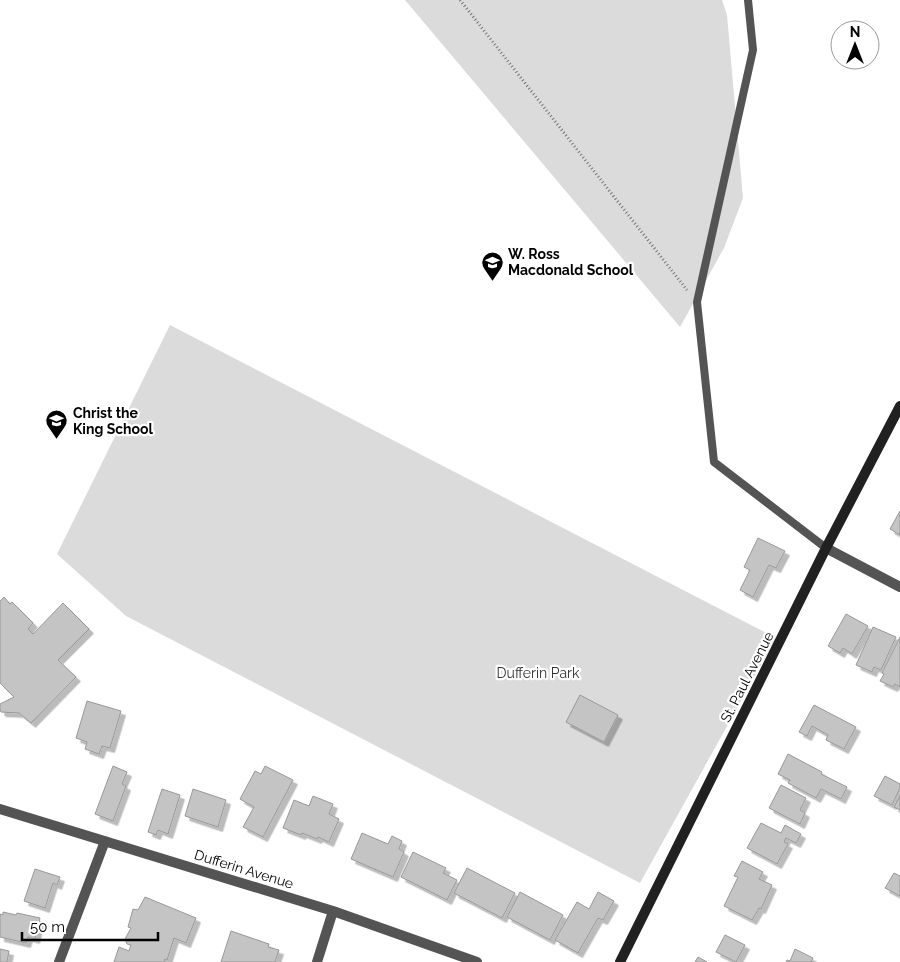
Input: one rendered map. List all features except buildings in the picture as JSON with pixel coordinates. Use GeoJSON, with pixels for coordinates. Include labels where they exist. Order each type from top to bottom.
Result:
{"type":"FeatureCollection","features":[{"type":"Feature","properties":{"kind":"main road","name":"St. Paul Avenue"},"geometry":{"type":"LineString","coordinates":[[620,962],[826,548],[900,406]]}},
{"type":"Feature","properties":{"kind":"street"},"geometry":{"type":"LineString","coordinates":[[826,548],[900,586]]}},
{"type":"Feature","properties":{"kind":"street","name":"Dufferin Avenue"},"geometry":{"type":"LineString","coordinates":[[0,809],[332,911],[477,962]]}},
{"type":"Feature","properties":{"kind":"street"},"geometry":{"type":"LineString","coordinates":[[60,962],[105,841]]}},
{"type":"Feature","properties":{"kind":"street"},"geometry":{"type":"LineString","coordinates":[[317,962],[332,911]]}},
{"type":"Feature","properties":{"kind":"lane"},"geometry":{"type":"LineString","coordinates":[[748,0],[753,50],[697,302],[714,462],[826,548]]}},
{"type":"Feature","properties":{"kind":"path"},"geometry":{"type":"LineString","coordinates":[[460,0],[697,302]]}},
{"type":"Feature","properties":{"kind":"green space"},"geometry":{"type":"Polygon","coordinates":[[[405,0],[722,0],[727,15],[743,198],[724,248],[680,327],[405,0]]]}},
{"type":"Feature","properties":{"kind":"green space","name":"Dufferin Park"},"geometry":{"type":"Polygon","coordinates":[[[170,325],[776,638],[640,883],[126,616],[57,554],[170,325]]]}},
{"type":"Feature","properties":{"kind":"place","name":"W. Ross Macdonald School"},"geometry":{"type":"Point","coordinates":[492,281]}},
{"type":"Feature","properties":{"kind":"place","name":"Christ the King School"},"geometry":{"type":"Point","coordinates":[57,440]}}]}
